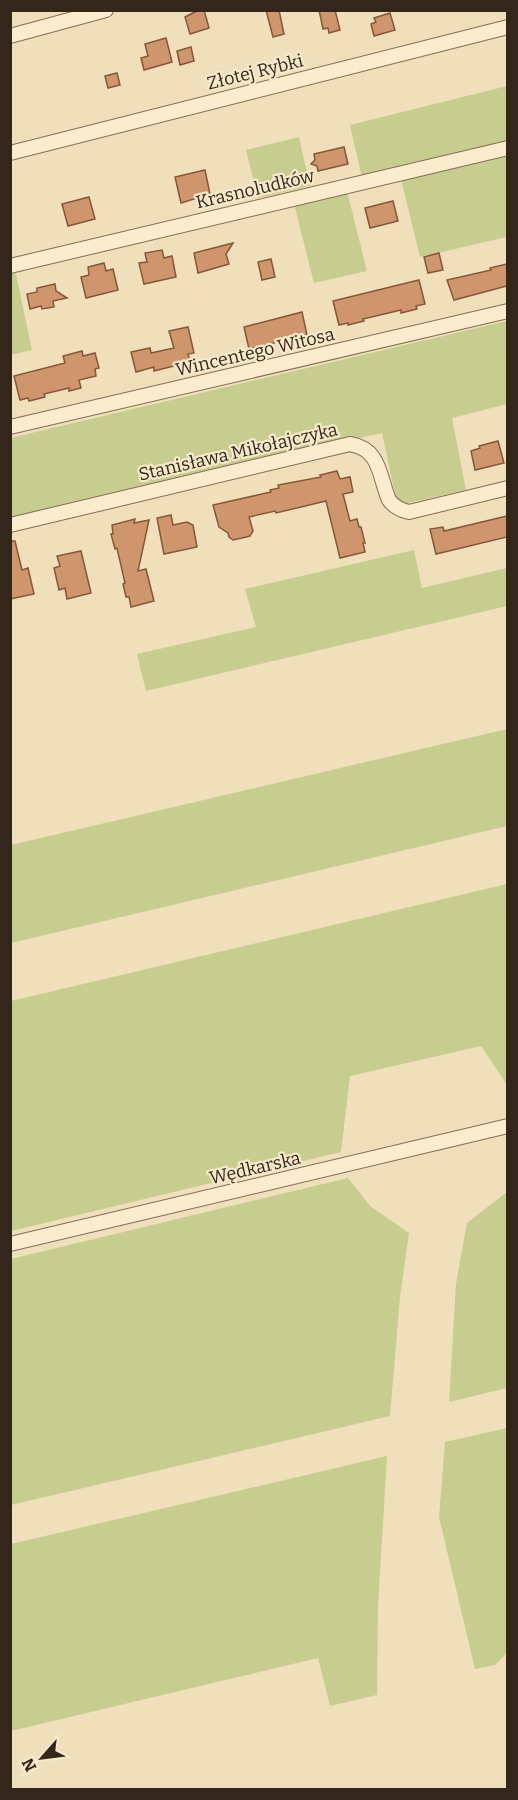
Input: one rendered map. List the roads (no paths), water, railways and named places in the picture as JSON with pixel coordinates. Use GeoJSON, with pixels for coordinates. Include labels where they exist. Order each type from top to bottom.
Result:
{"type":"FeatureCollection","features":[{"type":"Feature","properties":{"kind":"street"},"geometry":{"type":"LineString","coordinates":[[10,36],[106,10]]}},
{"type":"Feature","properties":{"kind":"street","name":"Złotej Rybki"},"geometry":{"type":"LineString","coordinates":[[10,153],[507,27]]}},
{"type":"Feature","properties":{"kind":"street","name":"Krasnoludków"},"geometry":{"type":"LineString","coordinates":[[10,266],[507,148]]}},
{"type":"Feature","properties":{"kind":"street","name":"Wincentego Witosa"},"geometry":{"type":"LineString","coordinates":[[10,427],[507,311]]}},
{"type":"Feature","properties":{"kind":"street","name":"Stanisława Mikołajczyka"},"geometry":{"type":"LineString","coordinates":[[10,525],[350,444],[359,446],[373,457],[389,500],[401,510],[409,512],[507,488]]}},
{"type":"Feature","properties":{"kind":"street","name":"Wędkarska"},"geometry":{"type":"LineString","coordinates":[[10,1244],[507,1126]]}}]}
